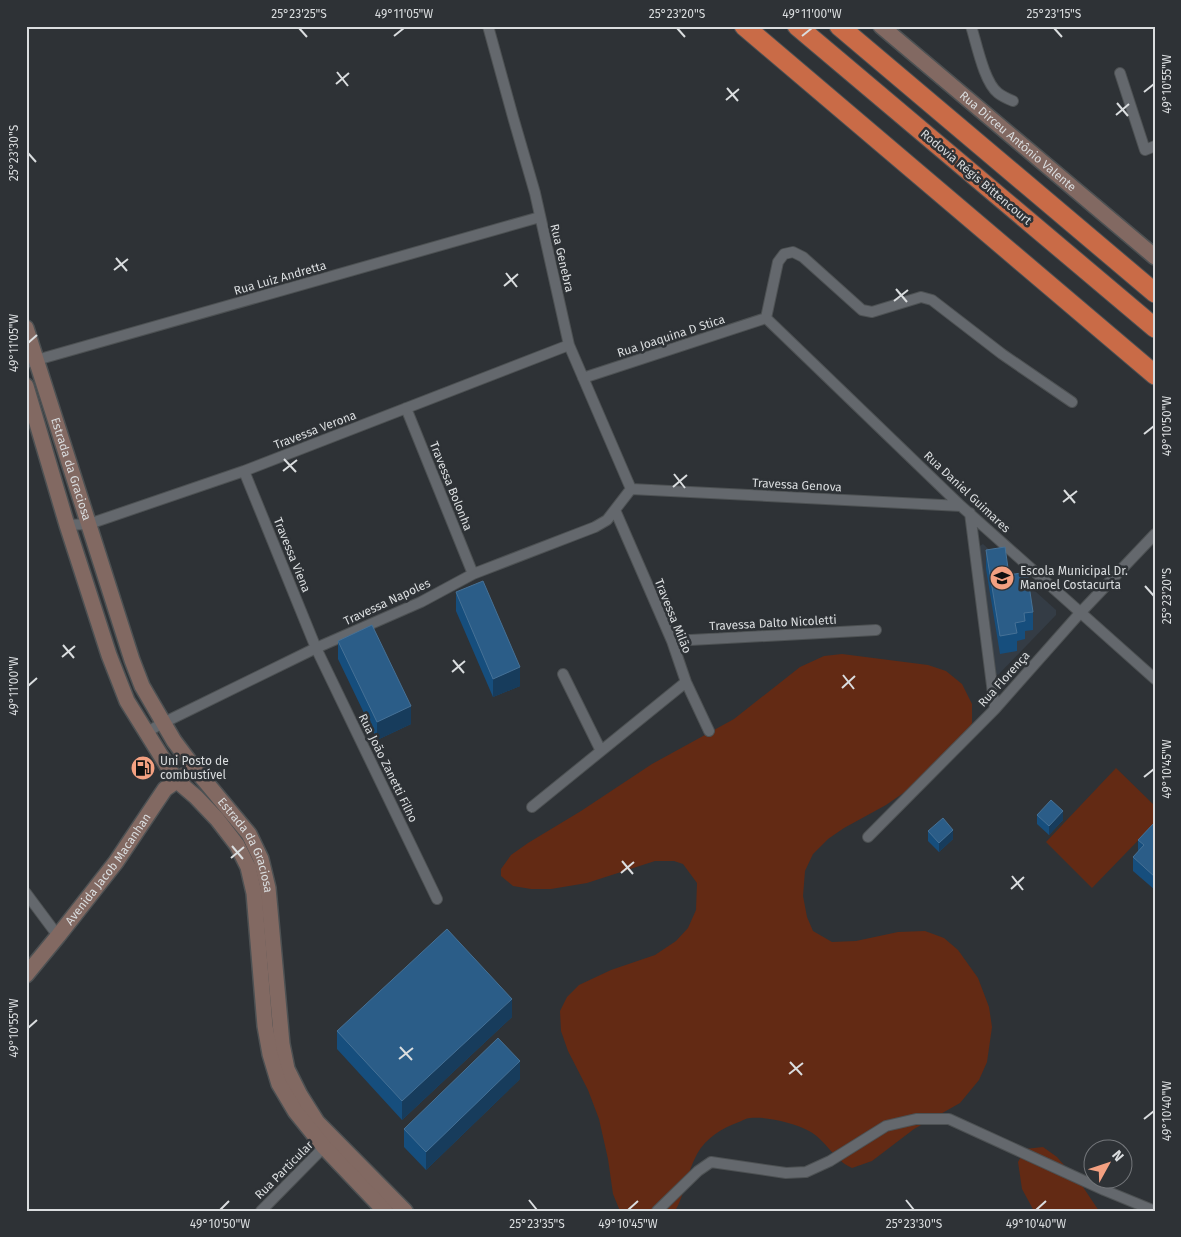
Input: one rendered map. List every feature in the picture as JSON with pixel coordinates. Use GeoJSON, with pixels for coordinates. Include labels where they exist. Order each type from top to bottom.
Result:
{"type":"FeatureCollection","features":[{"type":"Feature","properties":{"kind":"highway"},"geometry":{"type":"LineString","coordinates":[[744,26],[1155,375]]}},
{"type":"Feature","properties":{"kind":"highway","name":"Rodovia Régis Bittencourt"},"geometry":{"type":"LineString","coordinates":[[797,26],[1155,328]]}},
{"type":"Feature","properties":{"kind":"highway"},"geometry":{"type":"LineString","coordinates":[[839,26],[1155,293]]}},
{"type":"Feature","properties":{"kind":"main road","name":"Rua Dirceu Antônio Valente"},"geometry":{"type":"LineString","coordinates":[[881,26],[1155,257]]}},
{"type":"Feature","properties":{"kind":"main road","name":"Estrada da Graciosa"},"geometry":{"type":"LineString","coordinates":[[26,328],[31,362],[142,686],[163,723],[194,769],[249,834],[260,858],[268,888],[282,1044],[287,1069],[300,1095],[318,1122],[405,1211]]}},
{"type":"Feature","properties":{"kind":"main road","name":"Estrada da Graciosa"},"geometry":{"type":"LineString","coordinates":[[26,386],[67,525],[126,701],[176,780],[217,819],[237,845],[248,867],[254,893],[265,1026],[270,1054],[279,1084],[295,1111],[324,1147],[385,1211]]}},
{"type":"Feature","properties":{"kind":"main road","name":"Avenida Jacob Macanhan"},"geometry":{"type":"LineString","coordinates":[[26,975],[116,862],[165,789],[194,769]]}},
{"type":"Feature","properties":{"kind":"street","name":"Rua Genebra"},"geometry":{"type":"LineString","coordinates":[[488,26],[535,193],[569,345],[631,489]]}},
{"type":"Feature","properties":{"kind":"street"},"geometry":{"type":"LineString","coordinates":[[972,26],[989,82],[997,92],[1013,100]]}},
{"type":"Feature","properties":{"kind":"street"},"geometry":{"type":"LineString","coordinates":[[1120,73],[1145,150],[1155,146]]}},
{"type":"Feature","properties":{"kind":"street","name":"Rua Luiz Andretta"},"geometry":{"type":"LineString","coordinates":[[31,362],[540,217]]}},
{"type":"Feature","properties":{"kind":"street"},"geometry":{"type":"LineString","coordinates":[[766,318],[778,262],[784,254],[793,252],[803,257],[862,310],[872,312],[921,297],[932,300],[1002,354],[1072,402]]}},
{"type":"Feature","properties":{"kind":"street","name":"Rua Joaquina D Stica"},"geometry":{"type":"LineString","coordinates":[[583,378],[766,318]]}},
{"type":"Feature","properties":{"kind":"street","name":"Rua Daniel Guimares"},"geometry":{"type":"LineString","coordinates":[[766,318],[961,506],[1155,679]]}},
{"type":"Feature","properties":{"kind":"street","name":"Travessa Verona"},"geometry":{"type":"LineString","coordinates":[[67,525],[88,524],[244,472],[569,345]]}},
{"type":"Feature","properties":{"kind":"street","name":"Travessa Bolonha"},"geometry":{"type":"LineString","coordinates":[[406,408],[473,574]]}},
{"type":"Feature","properties":{"kind":"street","name":"Travessa Viena"},"geometry":{"type":"LineString","coordinates":[[244,472],[316,648]]}},
{"type":"Feature","properties":{"kind":"street","name":"Travessa Genova"},"geometry":{"type":"LineString","coordinates":[[631,489],[961,506]]}},
{"type":"Feature","properties":{"kind":"street","name":"Travessa Napoles"},"geometry":{"type":"LineString","coordinates":[[145,733],[316,648],[420,602],[473,574],[595,527],[607,520],[631,489]]}},
{"type":"Feature","properties":{"kind":"street","name":"Travessa Milão"},"geometry":{"type":"LineString","coordinates":[[615,510],[672,641],[686,682],[709,731]]}},
{"type":"Feature","properties":{"kind":"street"},"geometry":{"type":"LineString","coordinates":[[970,513],[995,709]]}},
{"type":"Feature","properties":{"kind":"street","name":"Rua Florença"},"geometry":{"type":"LineString","coordinates":[[868,836],[995,709],[1080,613],[1155,534]]}},
{"type":"Feature","properties":{"kind":"street","name":"Travessa Dalto Nicoletti"},"geometry":{"type":"LineString","coordinates":[[672,641],[876,630]]}},
{"type":"Feature","properties":{"kind":"street","name":"Rua João Zanetti Filho"},"geometry":{"type":"LineString","coordinates":[[316,648],[437,898]]}},
{"type":"Feature","properties":{"kind":"street"},"geometry":{"type":"LineString","coordinates":[[562,674],[601,751]]}},
{"type":"Feature","properties":{"kind":"street"},"geometry":{"type":"LineString","coordinates":[[532,807],[686,682]]}},
{"type":"Feature","properties":{"kind":"street"},"geometry":{"type":"LineString","coordinates":[[26,893],[58,936]]}},
{"type":"Feature","properties":{"kind":"street"},"geometry":{"type":"LineString","coordinates":[[657,1211],[698,1171],[711,1162],[786,1173],[806,1172],[830,1161],[886,1126],[916,1119],[949,1119],[1104,1190],[1155,1211]]}},
{"type":"Feature","properties":{"kind":"street","name":"Rua Particular"},"geometry":{"type":"LineString","coordinates":[[261,1211],[324,1147]]}},
{"type":"Feature","properties":{"kind":"shaded area","name":"Escola Municipal Dr. Manoel Costacurta"},"geometry":{"type":"Polygon","coordinates":[[[983,544],[1056,610],[1056,615],[998,675],[994,673],[978,547],[983,544]]]}},
{"type":"Feature","properties":{"kind":"shaded area"},"geometry":{"type":"Polygon","coordinates":[[[842,654],[928,665],[946,671],[962,684],[972,704],[972,723],[965,739],[918,783],[886,805],[844,828],[828,839],[813,854],[805,871],[803,896],[807,917],[813,931],[832,942],[856,941],[898,932],[925,931],[944,938],[958,950],[978,978],[989,1007],[992,1027],[987,1062],[979,1080],[960,1103],[914,1129],[872,1161],[852,1168],[840,1160],[820,1139],[803,1128],[772,1119],[749,1118],[721,1131],[710,1138],[701,1148],[691,1168],[675,1211],[620,1211],[613,1194],[608,1159],[599,1119],[588,1090],[568,1051],[561,1031],[560,1011],[567,997],[579,985],[611,970],[655,955],[676,941],[688,928],[696,910],[697,883],[683,864],[674,861],[655,861],[587,883],[551,889],[531,889],[513,886],[501,876],[501,869],[511,855],[528,843],[652,764],[734,719],[800,667],[824,656],[842,654]]]}},
{"type":"Feature","properties":{"kind":"shaded area"},"geometry":{"type":"Polygon","coordinates":[[[1116,768],[1155,806],[1155,823],[1092,888],[1046,842],[1116,768]]]}},
{"type":"Feature","properties":{"kind":"shaded area"},"geometry":{"type":"Polygon","coordinates":[[[1043,1147],[1057,1157],[1083,1187],[1099,1211],[1034,1211],[1022,1189],[1018,1162],[1025,1149],[1043,1147]]]}},
{"type":"Feature","properties":{"kind":"building"},"geometry":{"type":"Polygon","coordinates":[[[1005,547],[1009,575],[1027,572],[1033,612],[1024,613],[1025,621],[1015,623],[1017,633],[1000,636],[986,550],[1005,547]]]}},
{"type":"Feature","properties":{"kind":"building"},"geometry":{"type":"Polygon","coordinates":[[[483,581],[520,667],[493,679],[456,592],[483,581]]]}},
{"type":"Feature","properties":{"kind":"building"},"geometry":{"type":"Polygon","coordinates":[[[372,625],[411,706],[377,722],[338,641],[372,625]]]}},
{"type":"Feature","properties":{"kind":"building"},"geometry":{"type":"Polygon","coordinates":[[[1051,800],[1063,811],[1049,826],[1037,815],[1051,800]]]}},
{"type":"Feature","properties":{"kind":"building"},"geometry":{"type":"Polygon","coordinates":[[[943,818],[953,830],[939,843],[928,831],[943,818]]]}},
{"type":"Feature","properties":{"kind":"building"},"geometry":{"type":"Polygon","coordinates":[[[1155,822],[1155,877],[1133,857],[1144,845],[1138,840],[1155,822]]]}},
{"type":"Feature","properties":{"kind":"building"},"geometry":{"type":"Polygon","coordinates":[[[447,929],[512,999],[402,1101],[337,1031],[447,929]]]}},
{"type":"Feature","properties":{"kind":"building"},"geometry":{"type":"Polygon","coordinates":[[[498,1038],[520,1061],[426,1152],[404,1129],[498,1038]]]}},
{"type":"Feature","properties":{"kind":"place","name":"Escola Municipal Dr. Manoel Costacurta"},"geometry":{"type":"Point","coordinates":[1002,578]}},
{"type":"Feature","properties":{"kind":"place","name":"Uni Posto de combustível"},"geometry":{"type":"Point","coordinates":[143,768]}}]}
